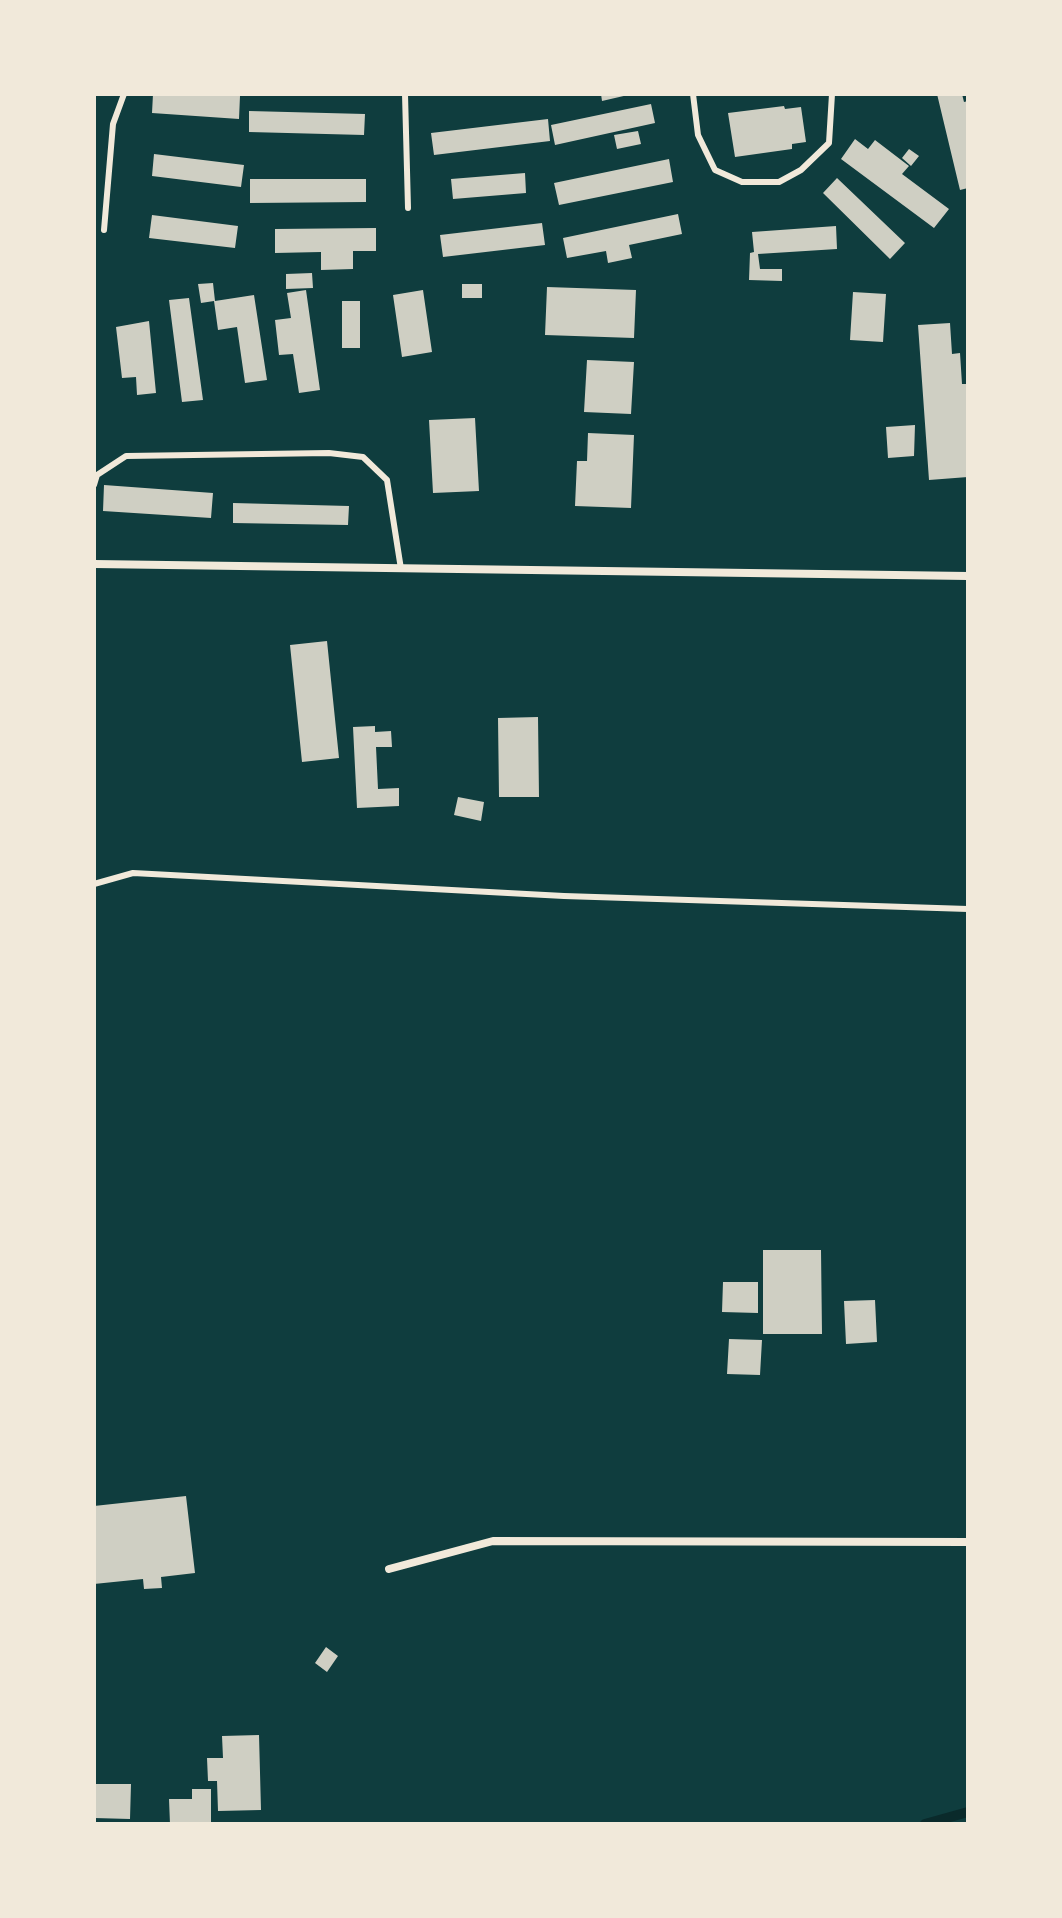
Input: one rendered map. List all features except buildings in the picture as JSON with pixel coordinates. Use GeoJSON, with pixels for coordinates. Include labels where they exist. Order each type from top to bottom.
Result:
{"type":"FeatureCollection","features":[{"type":"Feature","properties":{"kind":"street"},"geometry":{"type":"LineString","coordinates":[[94,564],[968,576]]}},
{"type":"Feature","properties":{"kind":"street"},"geometry":{"type":"LineString","coordinates":[[389,1569],[493,1541],[968,1542]]}},
{"type":"Feature","properties":{"kind":"lane"},"geometry":{"type":"LineString","coordinates":[[104,230],[113,124],[124,94]]}},
{"type":"Feature","properties":{"kind":"lane"},"geometry":{"type":"LineString","coordinates":[[405,94],[408,208]]}},
{"type":"Feature","properties":{"kind":"lane"},"geometry":{"type":"LineString","coordinates":[[693,94],[698,135],[715,170],[742,182],[779,182],[801,170],[829,143],[832,94]]}},
{"type":"Feature","properties":{"kind":"lane"},"geometry":{"type":"LineString","coordinates":[[94,485],[97,475],[126,456],[329,453],[363,457],[387,480],[401,569]]}},
{"type":"Feature","properties":{"kind":"lane"},"geometry":{"type":"LineString","coordinates":[[94,884],[133,873],[564,896],[968,909]]}},
{"type":"Feature","properties":{"kind":"waterway"},"geometry":{"type":"LineString","coordinates":[[925,1824],[968,1812]]}}]}
